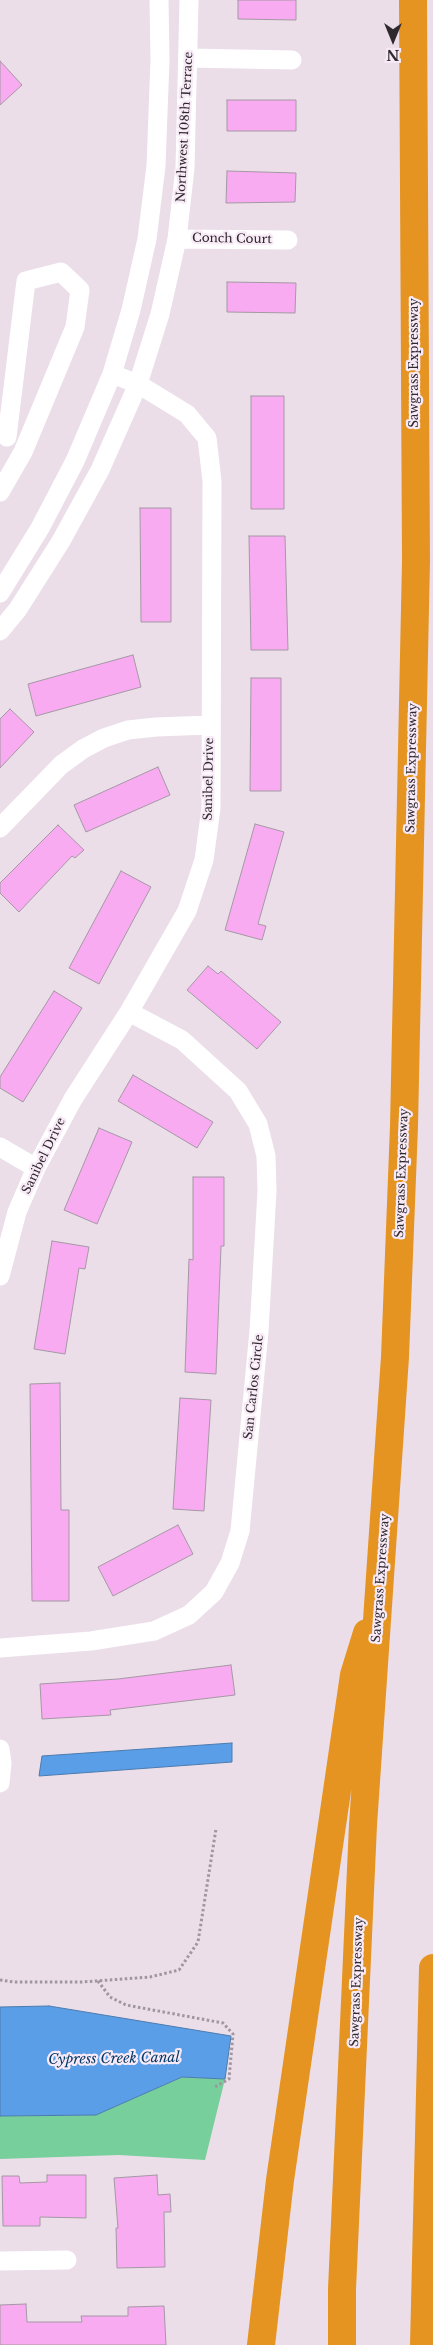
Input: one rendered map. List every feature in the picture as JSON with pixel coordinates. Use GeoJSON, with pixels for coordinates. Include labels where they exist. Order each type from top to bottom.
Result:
{"type":"FeatureCollection","features":[{"type":"Feature","properties":{"kind":"highway","name":"Sawgrass Expressway"},"geometry":{"type":"LineString","coordinates":[[342,2345],[342,2290],[363,1825],[381,1589],[404,1126],[416,561],[413,0]]}},
{"type":"Feature","properties":{"kind":"highway"},"geometry":{"type":"LineString","coordinates":[[261,2345],[280,2180],[354,1675],[381,1589]]}},
{"type":"Feature","properties":{"kind":"highway"},"geometry":{"type":"LineString","coordinates":[[424,2345],[433,1968]]}},
{"type":"Feature","properties":{"kind":"street"},"geometry":{"type":"LineString","coordinates":[[0,593],[40,528],[75,461],[112,374],[135,292],[147,239],[155,175],[160,60],[159,0]]}},
{"type":"Feature","properties":{"kind":"street","name":"Northwest 108th Terrace"},"geometry":{"type":"LineString","coordinates":[[0,631],[18,609],[61,541],[100,470],[138,384],[160,314],[177,239],[185,168],[189,0]]}},
{"type":"Feature","properties":{"kind":"street"},"geometry":{"type":"LineString","coordinates":[[189,58],[292,60]]}},
{"type":"Feature","properties":{"kind":"street","name":"Conch Court"},"geometry":{"type":"LineString","coordinates":[[177,239],[288,240]]}},
{"type":"Feature","properties":{"kind":"street"},"geometry":{"type":"LineString","coordinates":[[0,492],[23,452],[75,327],[80,290],[61,272],[26,281],[3,437],[23,452]]}},
{"type":"Feature","properties":{"kind":"street","name":"Sanibel Drive"},"geometry":{"type":"LineString","coordinates":[[0,1276],[17,1212],[36,1168],[73,1099],[129,1012],[187,911],[204,860],[211,808],[212,481],[207,438],[187,414],[138,384],[112,374]]}},
{"type":"Feature","properties":{"kind":"street"},"geometry":{"type":"LineString","coordinates":[[0,828],[61,766],[83,749],[104,738],[128,730],[210,725]]}},
{"type":"Feature","properties":{"kind":"street","name":"San Carlos Circle"},"geometry":{"type":"LineString","coordinates":[[0,1648],[91,1641],[154,1631],[189,1615],[214,1592],[230,1564],[240,1531],[259,1331],[267,1191],[266,1156],[258,1124],[238,1091],[182,1040],[129,1012]]}},
{"type":"Feature","properties":{"kind":"street"},"geometry":{"type":"LineString","coordinates":[[0,1146],[36,1168]]}},
{"type":"Feature","properties":{"kind":"street"},"geometry":{"type":"LineString","coordinates":[[0,1749],[2,1763],[0,1783]]}},
{"type":"Feature","properties":{"kind":"street"},"geometry":{"type":"LineString","coordinates":[[0,2261],[68,2260]]}},
{"type":"Feature","properties":{"kind":"path"},"geometry":{"type":"LineString","coordinates":[[0,1980],[14,1982],[98,1980],[150,1977],[179,1970],[198,1942],[216,1829]]}},
{"type":"Feature","properties":{"kind":"path"},"geometry":{"type":"LineString","coordinates":[[98,1980],[110,1997],[126,2005],[223,2023],[233,2034],[229,2079],[213,2088]]}},
{"type":"Feature","properties":{"kind":"green space"},"geometry":{"type":"Polygon","coordinates":[[[182,2077],[225,2079],[205,2160],[119,2155],[0,2159],[0,2116],[96,2115],[182,2077]]]}},
{"type":"Feature","properties":{"kind":"water"},"geometry":{"type":"Polygon","coordinates":[[[232,1743],[232,1762],[39,1776],[42,1756],[232,1743]]]}},
{"type":"Feature","properties":{"kind":"water","name":"Cypress Creek Canal"},"geometry":{"type":"Polygon","coordinates":[[[49,2006],[231,2036],[225,2079],[182,2077],[96,2115],[0,2116],[0,2007],[49,2006]]]}},
{"type":"Feature","properties":{"kind":"building"},"geometry":{"type":"Polygon","coordinates":[[[238,0],[296,0],[296,20],[238,19],[238,0]]]}},
{"type":"Feature","properties":{"kind":"building"},"geometry":{"type":"Polygon","coordinates":[[[0,61],[22,85],[0,105],[0,61]]]}},
{"type":"Feature","properties":{"kind":"building"},"geometry":{"type":"Polygon","coordinates":[[[227,100],[296,100],[296,131],[227,131],[227,100]]]}},
{"type":"Feature","properties":{"kind":"building"},"geometry":{"type":"Polygon","coordinates":[[[227,171],[296,173],[295,202],[226,203],[227,171]]]}},
{"type":"Feature","properties":{"kind":"building"},"geometry":{"type":"Polygon","coordinates":[[[227,282],[296,283],[295,313],[227,312],[227,282]]]}},
{"type":"Feature","properties":{"kind":"building"},"geometry":{"type":"Polygon","coordinates":[[[251,396],[284,396],[284,509],[251,509],[251,396]]]}},
{"type":"Feature","properties":{"kind":"building"},"geometry":{"type":"Polygon","coordinates":[[[140,508],[171,508],[171,622],[141,622],[140,508]]]}},
{"type":"Feature","properties":{"kind":"building"},"geometry":{"type":"Polygon","coordinates":[[[249,536],[285,536],[288,650],[251,650],[249,536]]]}},
{"type":"Feature","properties":{"kind":"building"},"geometry":{"type":"Polygon","coordinates":[[[133,655],[141,687],[36,716],[28,684],[133,655]]]}},
{"type":"Feature","properties":{"kind":"building"},"geometry":{"type":"Polygon","coordinates":[[[251,678],[281,678],[281,791],[250,791],[251,678]]]}},
{"type":"Feature","properties":{"kind":"building"},"geometry":{"type":"Polygon","coordinates":[[[10,709],[34,732],[0,768],[0,719],[10,709]]]}},
{"type":"Feature","properties":{"kind":"building"},"geometry":{"type":"Polygon","coordinates":[[[158,767],[170,795],[86,832],[74,805],[158,767]]]}},
{"type":"Feature","properties":{"kind":"building"},"geometry":{"type":"Polygon","coordinates":[[[255,824],[284,832],[258,924],[266,926],[262,940],[225,930],[255,824]]]}},
{"type":"Feature","properties":{"kind":"building"},"geometry":{"type":"Polygon","coordinates":[[[58,825],[84,850],[75,858],[72,856],[19,912],[0,893],[0,883],[58,825]]]}},
{"type":"Feature","properties":{"kind":"building"},"geometry":{"type":"Polygon","coordinates":[[[121,871],[151,887],[99,984],[69,968],[121,871]]]}},
{"type":"Feature","properties":{"kind":"building"},"geometry":{"type":"Polygon","coordinates":[[[208,966],[218,974],[221,971],[281,1022],[257,1049],[187,990],[208,966]]]}},
{"type":"Feature","properties":{"kind":"building"},"geometry":{"type":"Polygon","coordinates":[[[54,991],[82,1008],[23,1102],[0,1088],[0,1077],[54,991]]]}},
{"type":"Feature","properties":{"kind":"building"},"geometry":{"type":"Polygon","coordinates":[[[133,1075],[213,1122],[197,1148],[118,1101],[133,1075]]]}},
{"type":"Feature","properties":{"kind":"building"},"geometry":{"type":"Polygon","coordinates":[[[99,1128],[132,1142],[97,1224],[64,1210],[99,1128]]]}},
{"type":"Feature","properties":{"kind":"building"},"geometry":{"type":"Polygon","coordinates":[[[193,1177],[224,1177],[224,1246],[221,1246],[216,1374],[185,1372],[189,1259],[193,1260],[193,1177]]]}},
{"type":"Feature","properties":{"kind":"building"},"geometry":{"type":"Polygon","coordinates":[[[52,1241],[89,1247],[85,1269],[79,1268],[65,1354],[34,1349],[52,1241]]]}},
{"type":"Feature","properties":{"kind":"building"},"geometry":{"type":"Polygon","coordinates":[[[60,1383],[61,1510],[69,1510],[69,1601],[32,1601],[30,1384],[60,1383]]]}},
{"type":"Feature","properties":{"kind":"building"},"geometry":{"type":"Polygon","coordinates":[[[180,1398],[211,1400],[204,1511],[173,1509],[180,1398]]]}},
{"type":"Feature","properties":{"kind":"building"},"geometry":{"type":"Polygon","coordinates":[[[178,1525],[193,1554],[113,1596],[98,1567],[178,1525]]]}},
{"type":"Feature","properties":{"kind":"building"},"geometry":{"type":"Polygon","coordinates":[[[231,1665],[235,1695],[110,1710],[111,1715],[42,1719],[40,1684],[118,1679],[231,1665]]]}},
{"type":"Feature","properties":{"kind":"building"},"geometry":{"type":"Polygon","coordinates":[[[47,2175],[86,2175],[86,2218],[40,2217],[40,2226],[3,2226],[2,2176],[19,2176],[20,2183],[47,2182],[47,2175]]]}},
{"type":"Feature","properties":{"kind":"building"},"geometry":{"type":"Polygon","coordinates":[[[157,2175],[158,2195],[170,2194],[171,2212],[164,2212],[165,2267],[117,2268],[116,2228],[118,2228],[114,2178],[157,2175]]]}},
{"type":"Feature","properties":{"kind":"building"},"geometry":{"type":"Polygon","coordinates":[[[26,2304],[27,2322],[82,2322],[81,2316],[128,2316],[128,2307],[164,2306],[166,2345],[0,2345],[0,2305],[26,2304]]]}}]}
